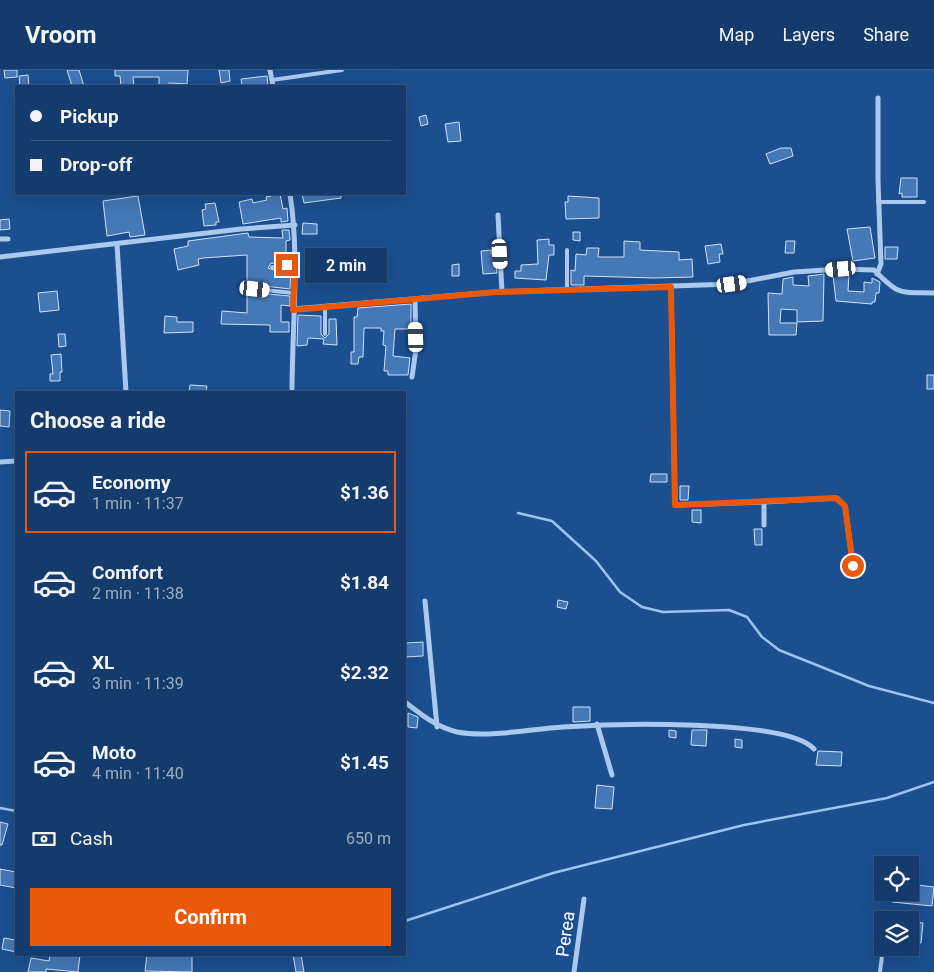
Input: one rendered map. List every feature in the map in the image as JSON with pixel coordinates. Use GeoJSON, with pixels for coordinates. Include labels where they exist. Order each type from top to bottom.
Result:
{"type":"FeatureCollection","features":[{"type":"Feature","properties":{"kind":"street"},"geometry":{"type":"LineString","coordinates":[[270,70],[273,85]]}},
{"type":"Feature","properties":{"kind":"street"},"geometry":{"type":"LineString","coordinates":[[878,98],[878,202],[881,264],[878,274]]}},
{"type":"Feature","properties":{"kind":"street"},"geometry":{"type":"LineString","coordinates":[[290,195],[295,225],[292,391]]}},
{"type":"Feature","properties":{"kind":"street"},"geometry":{"type":"LineString","coordinates":[[498,215],[502,292]]}},
{"type":"Feature","properties":{"kind":"street"},"geometry":{"type":"LineString","coordinates":[[0,257],[295,225]]}},
{"type":"Feature","properties":{"kind":"street"},"geometry":{"type":"LineString","coordinates":[[0,239],[8,239]]}},
{"type":"Feature","properties":{"kind":"street"},"geometry":{"type":"LineString","coordinates":[[117,244],[126,391]]}},
{"type":"Feature","properties":{"kind":"street"},"geometry":{"type":"LineString","coordinates":[[293,310],[502,292],[732,284],[786,273],[841,269],[868,269],[878,274],[894,290],[934,293]]}},
{"type":"Feature","properties":{"kind":"street"},"geometry":{"type":"LineString","coordinates":[[671,287],[675,505],[836,498],[841,500],[845,506],[853,566]]}},
{"type":"Feature","properties":{"kind":"street"},"geometry":{"type":"LineString","coordinates":[[412,377],[416,349],[415,299]]}},
{"type":"Feature","properties":{"kind":"street"},"geometry":{"type":"LineString","coordinates":[[0,462],[15,461]]}},
{"type":"Feature","properties":{"kind":"street"},"geometry":{"type":"LineString","coordinates":[[764,502],[764,525]]}},
{"type":"Feature","properties":{"kind":"street"},"geometry":{"type":"LineString","coordinates":[[425,601],[437,727]]}},
{"type":"Feature","properties":{"kind":"street"},"geometry":{"type":"LineString","coordinates":[[406,703],[437,727],[478,734],[597,724],[736,728],[776,734],[804,741],[814,749]]}},
{"type":"Feature","properties":{"kind":"street"},"geometry":{"type":"LineString","coordinates":[[597,724],[612,775]]}},
{"type":"Feature","properties":{"kind":"street","name":"Perea"},"geometry":{"type":"LineString","coordinates":[[574,972],[584,899]]}},
{"type":"Feature","properties":{"kind":"lane"},"geometry":{"type":"LineString","coordinates":[[272,80],[342,70]]}},
{"type":"Feature","properties":{"kind":"lane"},"geometry":{"type":"LineString","coordinates":[[878,202],[924,202]]}},
{"type":"Feature","properties":{"kind":"lane"},"geometry":{"type":"LineString","coordinates":[[567,290],[568,250]]}},
{"type":"Feature","properties":{"kind":"lane"},"geometry":{"type":"LineString","coordinates":[[272,267],[280,268],[295,262]]}},
{"type":"Feature","properties":{"kind":"lane"},"geometry":{"type":"LineString","coordinates":[[255,289],[293,293]]}},
{"type":"Feature","properties":{"kind":"lane"},"geometry":{"type":"LineString","coordinates":[[325,308],[325,334]]}},
{"type":"Feature","properties":{"kind":"lane"},"geometry":{"type":"LineString","coordinates":[[880,972],[882,956]]}},
{"type":"Feature","properties":{"kind":"building"},"geometry":{"type":"Polygon","coordinates":[[[4,70],[17,70],[17,77],[5,78],[4,70]]]}},
{"type":"Feature","properties":{"kind":"building"},"geometry":{"type":"Polygon","coordinates":[[[67,70],[79,70],[84,85],[72,85],[67,70]]]}},
{"type":"Feature","properties":{"kind":"building"},"geometry":{"type":"Polygon","coordinates":[[[115,70],[188,70],[187,84],[169,83],[169,85],[159,85],[159,77],[133,77],[134,85],[121,85],[120,76],[115,76],[115,70]]]}},
{"type":"Feature","properties":{"kind":"building"},"geometry":{"type":"Polygon","coordinates":[[[219,70],[229,70],[230,81],[221,83],[219,70]]]}},
{"type":"Feature","properties":{"kind":"building"},"geometry":{"type":"Polygon","coordinates":[[[28,75],[29,85],[20,85],[19,76],[28,75]]]}},
{"type":"Feature","properties":{"kind":"building"},"geometry":{"type":"Polygon","coordinates":[[[267,76],[268,85],[242,85],[241,79],[267,76]]]}},
{"type":"Feature","properties":{"kind":"building"},"geometry":{"type":"Polygon","coordinates":[[[426,115],[428,124],[421,126],[419,117],[426,115]]]}},
{"type":"Feature","properties":{"kind":"building"},"geometry":{"type":"Polygon","coordinates":[[[459,122],[461,141],[448,142],[445,124],[459,122]]]}},
{"type":"Feature","properties":{"kind":"building"},"geometry":{"type":"Polygon","coordinates":[[[781,148],[791,148],[793,156],[770,164],[766,154],[781,148]]]}},
{"type":"Feature","properties":{"kind":"building"},"geometry":{"type":"Polygon","coordinates":[[[901,178],[917,178],[917,197],[902,197],[902,193],[899,194],[901,178]]]}},
{"type":"Feature","properties":{"kind":"building"},"geometry":{"type":"Polygon","coordinates":[[[280,195],[283,209],[287,208],[288,221],[281,222],[281,218],[243,224],[239,202],[252,199],[253,203],[267,200],[266,197],[280,195]]]}},
{"type":"Feature","properties":{"kind":"building"},"geometry":{"type":"Polygon","coordinates":[[[302,195],[341,195],[341,198],[304,203],[302,195]]]}},
{"type":"Feature","properties":{"kind":"building"},"geometry":{"type":"Polygon","coordinates":[[[138,196],[145,235],[130,237],[129,232],[107,236],[103,201],[138,196]]]}},
{"type":"Feature","properties":{"kind":"building"},"geometry":{"type":"Polygon","coordinates":[[[568,196],[599,198],[599,218],[566,219],[565,202],[568,202],[568,196]]]}},
{"type":"Feature","properties":{"kind":"building"},"geometry":{"type":"Polygon","coordinates":[[[215,203],[219,222],[216,222],[216,225],[204,226],[202,210],[206,209],[205,204],[215,203]]]}},
{"type":"Feature","properties":{"kind":"building"},"geometry":{"type":"Polygon","coordinates":[[[9,219],[10,229],[0,230],[0,220],[9,219]]]}},
{"type":"Feature","properties":{"kind":"building"},"geometry":{"type":"Polygon","coordinates":[[[303,223],[317,224],[317,234],[302,234],[303,223]]]}},
{"type":"Feature","properties":{"kind":"building"},"geometry":{"type":"Polygon","coordinates":[[[870,227],[875,258],[853,261],[847,229],[870,227]]]}},
{"type":"Feature","properties":{"kind":"building"},"geometry":{"type":"Polygon","coordinates":[[[282,230],[289,230],[290,240],[286,241],[286,261],[280,264],[271,263],[268,268],[280,272],[291,268],[290,289],[255,285],[251,289],[255,293],[290,296],[290,306],[281,305],[281,322],[289,322],[289,332],[270,332],[270,325],[221,324],[222,311],[247,313],[247,255],[198,259],[199,265],[178,270],[174,249],[188,246],[188,241],[248,233],[249,237],[283,238],[282,230]]]}},
{"type":"Feature","properties":{"kind":"building"},"geometry":{"type":"Polygon","coordinates":[[[573,232],[580,232],[580,241],[573,240],[573,232]]]}},
{"type":"Feature","properties":{"kind":"building"},"geometry":{"type":"Polygon","coordinates":[[[549,239],[549,245],[554,245],[554,255],[549,255],[546,280],[515,278],[515,271],[521,271],[521,265],[538,264],[537,240],[549,239]]]}},
{"type":"Feature","properties":{"kind":"building"},"geometry":{"type":"Polygon","coordinates":[[[624,241],[640,242],[640,250],[679,252],[679,260],[692,259],[693,277],[584,276],[584,285],[571,285],[571,270],[575,271],[576,254],[586,255],[587,248],[599,248],[598,257],[624,257],[624,241]]]}},
{"type":"Feature","properties":{"kind":"building"},"geometry":{"type":"Polygon","coordinates":[[[786,241],[795,241],[794,253],[785,253],[786,241]]]}},
{"type":"Feature","properties":{"kind":"building"},"geometry":{"type":"Polygon","coordinates":[[[721,244],[723,254],[719,254],[720,262],[708,264],[705,246],[721,244]]]}},
{"type":"Feature","properties":{"kind":"building"},"geometry":{"type":"Polygon","coordinates":[[[885,247],[898,247],[897,259],[885,259],[885,247]]]}},
{"type":"Feature","properties":{"kind":"building"},"geometry":{"type":"Polygon","coordinates":[[[491,250],[491,254],[495,254],[497,273],[483,274],[481,251],[491,250]]]}},
{"type":"Feature","properties":{"kind":"building"},"geometry":{"type":"Polygon","coordinates":[[[459,264],[459,276],[452,276],[452,265],[459,264]]]}},
{"type":"Feature","properties":{"kind":"building"},"geometry":{"type":"Polygon","coordinates":[[[824,274],[823,321],[797,322],[797,310],[781,309],[780,323],[797,323],[796,335],[769,335],[768,293],[782,294],[783,279],[793,277],[793,285],[809,286],[808,276],[824,274]]]}},
{"type":"Feature","properties":{"kind":"building"},"geometry":{"type":"Polygon","coordinates":[[[849,274],[848,291],[864,292],[864,282],[872,283],[872,278],[880,282],[879,293],[876,293],[875,302],[872,302],[872,304],[836,301],[833,275],[849,274]]]}},
{"type":"Feature","properties":{"kind":"building"},"geometry":{"type":"Polygon","coordinates":[[[57,291],[59,310],[40,312],[38,293],[57,291]]]}},
{"type":"Feature","properties":{"kind":"building"},"geometry":{"type":"Polygon","coordinates":[[[411,304],[411,329],[395,329],[393,356],[410,358],[408,375],[388,375],[388,371],[384,371],[386,346],[383,345],[384,331],[381,331],[381,328],[364,328],[363,357],[359,357],[358,364],[351,364],[351,352],[354,352],[354,317],[357,317],[358,308],[411,304]]]}},
{"type":"Feature","properties":{"kind":"building"},"geometry":{"type":"Polygon","coordinates":[[[298,315],[321,316],[321,334],[325,338],[329,334],[329,319],[336,319],[337,345],[323,344],[324,339],[308,338],[307,345],[297,346],[298,315]]]}},
{"type":"Feature","properties":{"kind":"building"},"geometry":{"type":"Polygon","coordinates":[[[165,316],[177,317],[177,322],[193,322],[193,332],[164,333],[165,316]]]}},
{"type":"Feature","properties":{"kind":"building"},"geometry":{"type":"Polygon","coordinates":[[[58,334],[65,334],[66,346],[59,347],[58,334]]]}},
{"type":"Feature","properties":{"kind":"building"},"geometry":{"type":"Polygon","coordinates":[[[61,354],[62,372],[60,372],[60,381],[50,381],[50,374],[53,374],[51,355],[61,354]]]}},
{"type":"Feature","properties":{"kind":"building"},"geometry":{"type":"Polygon","coordinates":[[[927,375],[934,375],[934,389],[927,389],[927,375]]]}},
{"type":"Feature","properties":{"kind":"building"},"geometry":{"type":"Polygon","coordinates":[[[190,385],[207,386],[206,391],[189,391],[190,385]]]}},
{"type":"Feature","properties":{"kind":"building"},"geometry":{"type":"Polygon","coordinates":[[[0,410],[10,411],[9,427],[0,426],[0,410]]]}},
{"type":"Feature","properties":{"kind":"building"},"geometry":{"type":"Polygon","coordinates":[[[651,474],[667,474],[667,482],[650,482],[651,474]]]}},
{"type":"Feature","properties":{"kind":"building"},"geometry":{"type":"Polygon","coordinates":[[[680,486],[689,486],[688,500],[680,500],[680,486]]]}},
{"type":"Feature","properties":{"kind":"building"},"geometry":{"type":"Polygon","coordinates":[[[692,510],[701,510],[701,523],[692,522],[692,510]]]}},
{"type":"Feature","properties":{"kind":"building"},"geometry":{"type":"Polygon","coordinates":[[[754,529],[762,529],[762,545],[755,545],[754,529]]]}},
{"type":"Feature","properties":{"kind":"building"},"geometry":{"type":"Polygon","coordinates":[[[558,600],[568,602],[566,609],[557,607],[558,600]]]}},
{"type":"Feature","properties":{"kind":"building"},"geometry":{"type":"Polygon","coordinates":[[[423,642],[423,656],[406,657],[406,643],[423,642]]]}},
{"type":"Feature","properties":{"kind":"building"},"geometry":{"type":"Polygon","coordinates":[[[573,707],[590,707],[590,721],[573,722],[573,707]]]}},
{"type":"Feature","properties":{"kind":"building"},"geometry":{"type":"Polygon","coordinates":[[[408,713],[418,717],[417,728],[408,727],[408,713]]]}},
{"type":"Feature","properties":{"kind":"building"},"geometry":{"type":"Polygon","coordinates":[[[669,730],[676,731],[676,738],[669,737],[669,730]]]}},
{"type":"Feature","properties":{"kind":"building"},"geometry":{"type":"Polygon","coordinates":[[[692,730],[707,730],[706,746],[691,745],[692,730]]]}},
{"type":"Feature","properties":{"kind":"building"},"geometry":{"type":"Polygon","coordinates":[[[735,739],[742,740],[742,748],[735,747],[735,739]]]}},
{"type":"Feature","properties":{"kind":"building"},"geometry":{"type":"Polygon","coordinates":[[[818,751],[842,752],[841,766],[816,765],[818,751]]]}},
{"type":"Feature","properties":{"kind":"building"},"geometry":{"type":"Polygon","coordinates":[[[597,785],[614,787],[612,809],[595,808],[597,785]]]}},
{"type":"Feature","properties":{"kind":"building"},"geometry":{"type":"Polygon","coordinates":[[[0,822],[8,824],[2,845],[0,845],[0,822]]]}},
{"type":"Feature","properties":{"kind":"building"},"geometry":{"type":"Polygon","coordinates":[[[0,869],[15,872],[15,888],[0,885],[0,869]]]}},
{"type":"Feature","properties":{"kind":"building"},"geometry":{"type":"Polygon","coordinates":[[[919,885],[934,887],[932,906],[892,902],[919,901],[919,885]]]}},
{"type":"Feature","properties":{"kind":"building"},"geometry":{"type":"Polygon","coordinates":[[[919,923],[923,923],[921,943],[919,943],[919,923]]]}},
{"type":"Feature","properties":{"kind":"building"},"geometry":{"type":"Polygon","coordinates":[[[4,938],[15,940],[15,952],[2,949],[4,938]]]}},
{"type":"Feature","properties":{"kind":"building"},"geometry":{"type":"Polygon","coordinates":[[[50,956],[80,956],[78,972],[46,969],[46,972],[28,972],[31,958],[49,961],[50,956]]]}},
{"type":"Feature","properties":{"kind":"building"},"geometry":{"type":"Polygon","coordinates":[[[147,956],[192,956],[192,972],[145,971],[147,956]]]}},
{"type":"Feature","properties":{"kind":"building"},"geometry":{"type":"Polygon","coordinates":[[[293,956],[301,956],[304,972],[296,972],[293,956]]]}},
{"type":"Feature","properties":{"kind":"waterway"},"geometry":{"type":"LineString","coordinates":[[518,513],[552,521],[596,561],[620,592],[642,607],[663,612],[729,610],[747,617],[762,637],[779,650],[869,686],[934,703]]}},
{"type":"Feature","properties":{"kind":"waterway"},"geometry":{"type":"LineString","coordinates":[[406,921],[553,873],[744,825],[887,798],[934,782]]}},
{"type":"Feature","properties":{"kind":"waterway"},"geometry":{"type":"LineString","coordinates":[[0,808],[15,811]]}},
{"type":"Feature","properties":{"kind":"route"},"geometry":{"type":"LineString","coordinates":[[287,265],[295,262],[293,310],[496,292],[671,287],[675,505],[836,498],[841,500],[845,506],[853,566]]}}]}
